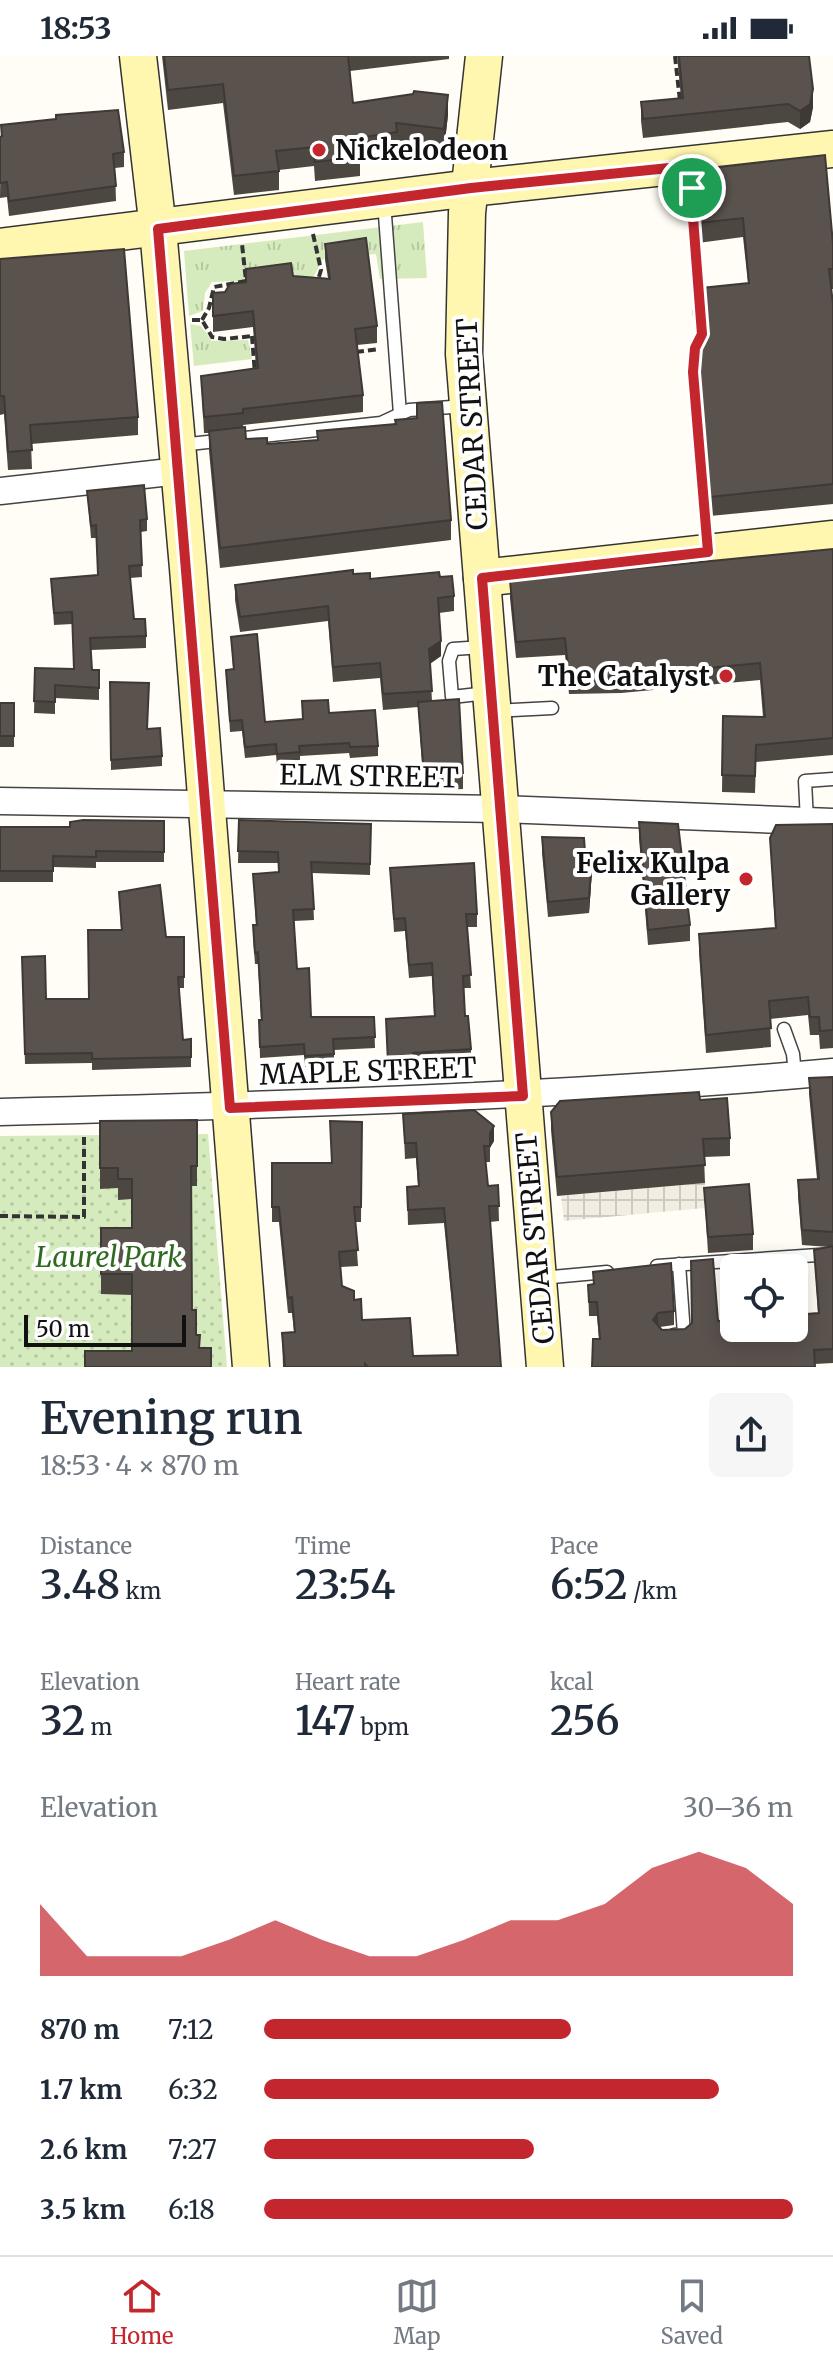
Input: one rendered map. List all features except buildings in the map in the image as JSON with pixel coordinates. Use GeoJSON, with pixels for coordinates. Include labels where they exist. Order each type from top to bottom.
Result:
{"type":"FeatureCollection","features":[{"type":"Feature","properties":{"kind":"street"},"geometry":{"type":"LineString","coordinates":[[138,56],[158,229],[178,458],[251,1367]]}},
{"type":"Feature","properties":{"kind":"street","name":"CEDAR STREET"},"geometry":{"type":"LineString","coordinates":[[484,56],[471,188],[464,332],[545,1367]]}},
{"type":"Feature","properties":{"kind":"street"},"geometry":{"type":"LineString","coordinates":[[0,247],[471,188],[833,149]]}},
{"type":"Feature","properties":{"kind":"street"},"geometry":{"type":"LineString","coordinates":[[0,491],[178,458]]}},
{"type":"Feature","properties":{"kind":"street"},"geometry":{"type":"LineString","coordinates":[[482,578],[833,539]]}},
{"type":"Feature","properties":{"kind":"street","name":"ELM STREET"},"geometry":{"type":"LineString","coordinates":[[0,801],[499,809],[558,805],[833,822]]}},
{"type":"Feature","properties":{"kind":"street","name":"MAPLE STREET"},"geometry":{"type":"LineString","coordinates":[[0,1112],[230,1108],[523,1096],[833,1072]]}},
{"type":"Feature","properties":{"kind":"lane"},"geometry":{"type":"LineString","coordinates":[[383,200],[400,414]]}},
{"type":"Feature","properties":{"kind":"lane"},"geometry":{"type":"LineString","coordinates":[[178,458],[381,423],[409,410],[470,406]]}},
{"type":"Feature","properties":{"kind":"lane"},"geometry":{"type":"LineString","coordinates":[[492,702],[552,708]]}},
{"type":"Feature","properties":{"kind":"lane"},"geometry":{"type":"LineString","coordinates":[[807,821],[805,781],[833,779]]}},
{"type":"Feature","properties":{"kind":"lane"},"geometry":{"type":"LineString","coordinates":[[784,1029],[793,1054],[795,1075]]}},
{"type":"Feature","properties":{"kind":"lane"},"geometry":{"type":"LineString","coordinates":[[808,1257],[833,1254]]}},
{"type":"Feature","properties":{"kind":"lane"},"geometry":{"type":"LineString","coordinates":[[662,1335],[684,1334],[679,1264]]}},
{"type":"Feature","properties":{"kind":"lane"},"geometry":{"type":"LineString","coordinates":[[636,1269],[679,1264],[720,1264]]}},
{"type":"Feature","properties":{"kind":"lane"},"geometry":{"type":"LineString","coordinates":[[538,1278],[621,1270]]}},
{"type":"Feature","properties":{"kind":"path"},"geometry":{"type":"LineString","coordinates":[[675,56],[681,114]]}},
{"type":"Feature","properties":{"kind":"path"},"geometry":{"type":"LineString","coordinates":[[689,166],[700,305]]}},
{"type":"Feature","properties":{"kind":"path"},"geometry":{"type":"LineString","coordinates":[[313,231],[321,270],[316,283],[317,296]]}},
{"type":"Feature","properties":{"kind":"path"},"geometry":{"type":"LineString","coordinates":[[202,320],[209,308],[214,287],[246,281],[242,239]]}},
{"type":"Feature","properties":{"kind":"path"},"geometry":{"type":"LineString","coordinates":[[185,321],[202,320]]}},
{"type":"Feature","properties":{"kind":"path"},"geometry":{"type":"LineString","coordinates":[[202,320],[212,337],[224,339],[262,333]]}},
{"type":"Feature","properties":{"kind":"path"},"geometry":{"type":"LineString","coordinates":[[252,336],[256,382]]}},
{"type":"Feature","properties":{"kind":"path"},"geometry":{"type":"LineString","coordinates":[[345,353],[388,348]]}},
{"type":"Feature","properties":{"kind":"path"},"geometry":{"type":"LineString","coordinates":[[694,360],[708,552]]}},
{"type":"Feature","properties":{"kind":"path"},"geometry":{"type":"LineString","coordinates":[[0,1216],[84,1217],[84,1126]]}},
{"type":"Feature","properties":{"kind":"green space"},"geometry":{"type":"Polygon","coordinates":[[[423,222],[427,278],[380,279],[376,254],[323,259],[313,278],[212,282],[205,293],[203,311],[189,316],[184,251],[423,222]]]}},
{"type":"Feature","properties":{"kind":"green space"},"geometry":{"type":"Polygon","coordinates":[[[190,324],[201,326],[212,341],[248,340],[252,359],[194,366],[190,324]]]}},
{"type":"Feature","properties":{"kind":"green space","name":"Laurel Park"},"geometry":{"type":"Polygon","coordinates":[[[208,1134],[227,1367],[0,1367],[0,1136],[208,1134]]]}},
{"type":"Feature","properties":{"kind":"shaded area"},"geometry":{"type":"Polygon","coordinates":[[[705,1183],[704,1208],[564,1221],[561,1196],[705,1183]]]}},
{"type":"Feature","properties":{"kind":"place","name":"Nickelodeon"},"geometry":{"type":"Point","coordinates":[319,150]}},
{"type":"Feature","properties":{"kind":"place","name":"The Catalyst"},"geometry":{"type":"Point","coordinates":[726,676]}},
{"type":"Feature","properties":{"kind":"place","name":"Felix Kulpa Gallery"},"geometry":{"type":"Point","coordinates":[746,879]}},
{"type":"Feature","properties":{"kind":"route"},"geometry":{"type":"LineString","coordinates":[[689,166],[692,188],[702,334],[695,348],[693,372],[708,552],[482,578],[523,1096],[230,1108],[158,229],[471,188],[689,166]]}}]}
